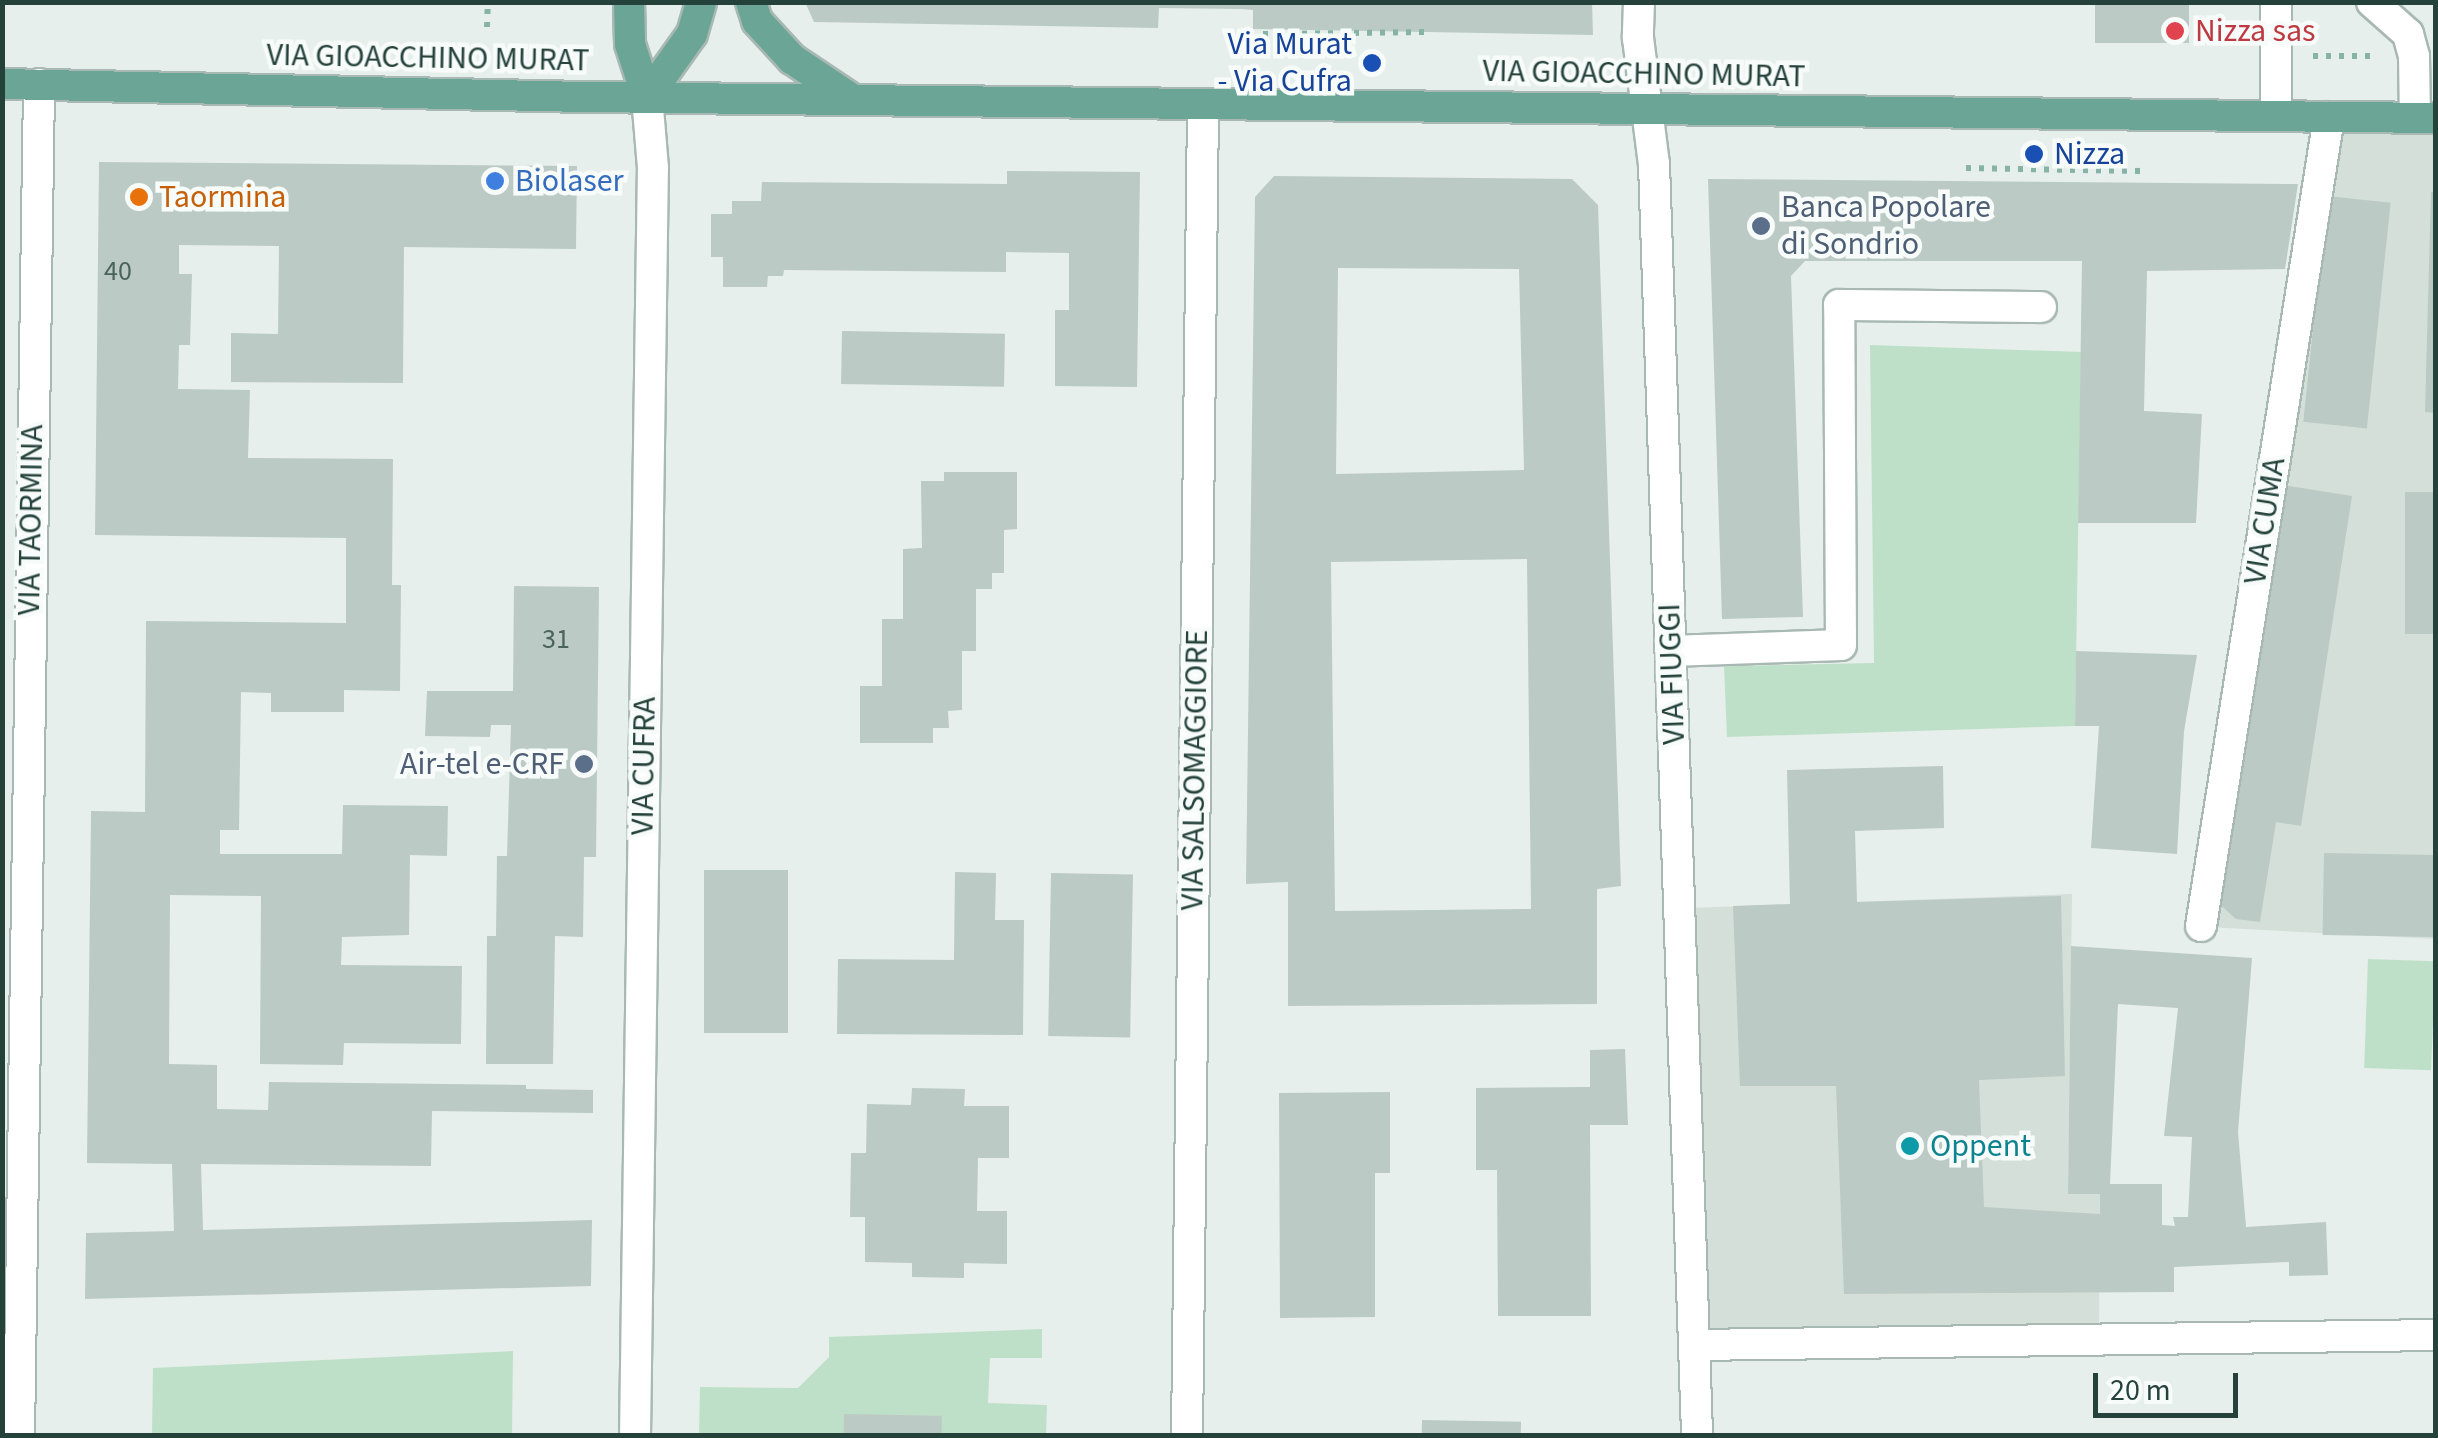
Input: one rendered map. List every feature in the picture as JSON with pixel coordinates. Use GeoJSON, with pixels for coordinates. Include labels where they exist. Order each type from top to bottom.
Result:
{"type":"FeatureCollection","features":[{"type":"Feature","properties":{"kind":"main road"},"geometry":{"type":"LineString","coordinates":[[629,2],[630,44],[648,97]]}},
{"type":"Feature","properties":{"kind":"main road"},"geometry":{"type":"LineString","coordinates":[[648,97],[692,34],[701,2]]}},
{"type":"Feature","properties":{"kind":"main road"},"geometry":{"type":"LineString","coordinates":[[751,2],[757,21],[792,59],[852,100]]}},
{"type":"Feature","properties":{"kind":"main road","name":"VIA GIOACCHINO MURAT"},"geometry":{"type":"LineString","coordinates":[[2,84],[852,100],[2425,118]]}},
{"type":"Feature","properties":{"kind":"street","name":"VIA FIUGGI"},"geometry":{"type":"LineString","coordinates":[[1638,2],[1654,164],[1697,1436]]}},
{"type":"Feature","properties":{"kind":"street"},"geometry":{"type":"LineString","coordinates":[[2276,2],[2276,116]]}},
{"type":"Feature","properties":{"kind":"street"},"geometry":{"type":"LineString","coordinates":[[2372,2],[2408,34],[2425,118]]}},
{"type":"Feature","properties":{"kind":"street","name":"VIA TAORMINA"},"geometry":{"type":"LineString","coordinates":[[19,1436],[17,475],[39,84]]}},
{"type":"Feature","properties":{"kind":"street","name":"VIA CUFRA"},"geometry":{"type":"LineString","coordinates":[[635,1436],[653,168],[648,97]]}},
{"type":"Feature","properties":{"kind":"street","name":"VIA SALSOMAGGIORE"},"geometry":{"type":"LineString","coordinates":[[1187,1436],[1203,104]]}},
{"type":"Feature","properties":{"kind":"street","name":"VIA CUMA"},"geometry":{"type":"LineString","coordinates":[[2201,926],[2329,116]]}},
{"type":"Feature","properties":{"kind":"street"},"geometry":{"type":"LineString","coordinates":[[1671,651],[1841,646],[1838,305],[2041,306]]}},
{"type":"Feature","properties":{"kind":"street"},"geometry":{"type":"LineString","coordinates":[[1694,1346],[2436,1335]]}},
{"type":"Feature","properties":{"kind":"path"},"geometry":{"type":"LineString","coordinates":[[487,27],[488,2]]}},
{"type":"Feature","properties":{"kind":"path"},"geometry":{"type":"LineString","coordinates":[[1263,34],[1426,32]]}},
{"type":"Feature","properties":{"kind":"path"},"geometry":{"type":"LineString","coordinates":[[2303,56],[2377,56]]}},
{"type":"Feature","properties":{"kind":"path"},"geometry":{"type":"LineString","coordinates":[[1966,168],[2141,171]]}},
{"type":"Feature","properties":{"kind":"shaded area"},"geometry":{"type":"Polygon","coordinates":[[[2333,110],[2435,112],[2435,939],[2207,927],[2333,110]]]}},
{"type":"Feature","properties":{"kind":"shaded area"},"geometry":{"type":"Polygon","coordinates":[[[2072,894],[2068,1193],[2100,1194],[2099,1332],[1703,1335],[1688,908],[2072,894]]]}},
{"type":"Feature","properties":{"kind":"green space"},"geometry":{"type":"Polygon","coordinates":[[[1870,345],[2081,352],[2075,726],[1727,737],[1724,666],[1874,663],[1870,345]]]}},
{"type":"Feature","properties":{"kind":"green space"},"geometry":{"type":"Polygon","coordinates":[[[2368,959],[2435,961],[2431,1070],[2364,1068],[2368,959]]]}},
{"type":"Feature","properties":{"kind":"green space"},"geometry":{"type":"Polygon","coordinates":[[[1042,1329],[1042,1358],[990,1358],[988,1403],[1047,1405],[1046,1435],[941,1435],[942,1416],[844,1415],[844,1435],[699,1436],[700,1387],[798,1388],[829,1357],[829,1337],[1042,1329]]]}},
{"type":"Feature","properties":{"kind":"green space"},"geometry":{"type":"Polygon","coordinates":[[[513,1351],[512,1435],[152,1435],[153,1368],[513,1351]]]}},
{"type":"Feature","properties":{"kind":"building"},"geometry":{"type":"Polygon","coordinates":[[[805,2],[1592,2],[1593,35],[1253,29],[1253,10],[1242,9],[1159,8],[1158,28],[814,22],[805,2]]]}},
{"type":"Feature","properties":{"kind":"building"},"geometry":{"type":"Polygon","coordinates":[[[2095,2],[2189,2],[2189,43],[2095,43],[2095,2]]]}},
{"type":"Feature","properties":{"kind":"building"},"geometry":{"type":"Polygon","coordinates":[[[99,162],[577,166],[576,249],[404,247],[403,383],[231,382],[231,333],[278,334],[279,246],[179,245],[179,274],[192,274],[190,345],[179,345],[178,389],[250,390],[248,458],[393,459],[392,585],[401,585],[400,691],[344,690],[344,712],[271,712],[271,693],[241,692],[239,830],[220,830],[220,854],[342,854],[343,805],[448,806],[447,856],[410,855],[409,935],[342,937],[341,965],[462,966],[461,1044],[344,1043],[343,1065],[260,1064],[261,896],[170,895],[169,1064],[217,1065],[217,1109],[268,1110],[269,1082],[526,1085],[526,1089],[593,1090],[593,1113],[432,1111],[431,1166],[201,1164],[203,1230],[592,1220],[591,1286],[85,1299],[86,1233],[174,1231],[172,1164],[87,1163],[91,811],[145,812],[146,621],[346,623],[346,538],[95,535],[99,162]]]}},
{"type":"Feature","properties":{"kind":"building"},"geometry":{"type":"Polygon","coordinates":[[[1007,171],[1140,172],[1137,387],[1055,386],[1055,310],[1069,310],[1069,253],[1006,252],[1006,272],[784,270],[783,276],[768,276],[767,287],[723,287],[723,257],[711,257],[711,214],[732,214],[732,201],[761,201],[762,182],[1007,184],[1007,171]]]}},
{"type":"Feature","properties":{"kind":"building"},"geometry":{"type":"Polygon","coordinates":[[[1274,176],[1572,179],[1598,205],[1621,886],[1597,889],[1597,1004],[1288,1006],[1288,882],[1246,884],[1255,197],[1274,176]],[[1338,268],[1336,474],[1524,470],[1519,269],[1338,268]],[[1527,559],[1331,562],[1335,911],[1531,909],[1527,559]]]}},
{"type":"Feature","properties":{"kind":"building"},"geometry":{"type":"Polygon","coordinates":[[[1708,179],[2298,184],[2285,269],[2147,271],[2144,411],[2202,414],[2196,523],[2078,523],[2082,261],[1805,261],[1791,276],[1803,617],[1722,619],[1708,179]]]}},
{"type":"Feature","properties":{"kind":"building"},"geometry":{"type":"Polygon","coordinates":[[[2431,192],[2436,192],[2436,413],[2425,412],[2431,192]]]}},
{"type":"Feature","properties":{"kind":"building"},"geometry":{"type":"Polygon","coordinates":[[[2327,196],[2391,203],[2367,428],[2303,422],[2327,196]]]}},
{"type":"Feature","properties":{"kind":"building"},"geometry":{"type":"Polygon","coordinates":[[[842,331],[1005,334],[1004,387],[841,384],[842,331]]]}},
{"type":"Feature","properties":{"kind":"building"},"geometry":{"type":"Polygon","coordinates":[[[944,472],[1017,472],[1017,529],[1004,530],[1004,573],[992,573],[992,589],[976,589],[976,651],[962,651],[962,710],[948,711],[949,728],[933,728],[933,743],[860,743],[860,686],[882,686],[882,619],[903,619],[903,549],[922,548],[921,481],[944,481],[944,472]]]}},
{"type":"Feature","properties":{"kind":"building"},"geometry":{"type":"Polygon","coordinates":[[[2283,485],[2352,496],[2301,826],[2276,822],[2260,922],[2236,919],[2218,903],[2283,485]]]}},
{"type":"Feature","properties":{"kind":"building"},"geometry":{"type":"Polygon","coordinates":[[[2405,492],[2436,492],[2436,634],[2405,634],[2405,492]]]}},
{"type":"Feature","properties":{"kind":"building"},"geometry":{"type":"Polygon","coordinates":[[[514,586],[599,587],[596,857],[584,857],[583,937],[555,936],[553,1064],[486,1064],[487,936],[496,936],[497,856],[507,856],[511,725],[491,725],[490,737],[425,736],[427,691],[513,691],[514,586]]]}},
{"type":"Feature","properties":{"kind":"building"},"geometry":{"type":"Polygon","coordinates":[[[2076,651],[2197,655],[2184,731],[2177,854],[2091,848],[2099,726],[2075,726],[2076,651]]]}},
{"type":"Feature","properties":{"kind":"building"},"geometry":{"type":"Polygon","coordinates":[[[1943,766],[1944,828],[1855,831],[1857,902],[2061,896],[2065,1076],[1979,1080],[1984,1207],[2100,1214],[2100,1194],[2068,1194],[2071,946],[2252,958],[2238,1132],[2246,1227],[2326,1222],[2328,1275],[2289,1276],[2289,1262],[2174,1267],[2174,1292],[1844,1294],[1836,1086],[1740,1086],[1733,906],[1790,904],[1787,770],[1943,766]],[[2118,1004],[2110,1184],[2162,1184],[2162,1225],[2175,1226],[2173,1217],[2188,1217],[2192,1137],[2164,1136],[2178,1008],[2118,1004]]]}},
{"type":"Feature","properties":{"kind":"building"},"geometry":{"type":"Polygon","coordinates":[[[2324,853],[2436,855],[2435,937],[2323,935],[2324,853]]]}},
{"type":"Feature","properties":{"kind":"building"},"geometry":{"type":"Polygon","coordinates":[[[704,870],[788,870],[788,1033],[704,1033],[704,870]]]}},
{"type":"Feature","properties":{"kind":"building"},"geometry":{"type":"Polygon","coordinates":[[[955,872],[996,873],[995,920],[1024,920],[1023,1035],[837,1034],[838,959],[954,960],[955,872]]]}},
{"type":"Feature","properties":{"kind":"building"},"geometry":{"type":"Polygon","coordinates":[[[1051,873],[1133,874],[1130,1037],[1048,1036],[1051,873]]]}},
{"type":"Feature","properties":{"kind":"building"},"geometry":{"type":"Polygon","coordinates":[[[1625,1049],[1628,1125],[1590,1125],[1591,1316],[1498,1316],[1497,1170],[1476,1170],[1476,1088],[1590,1087],[1590,1050],[1625,1049]]]}},
{"type":"Feature","properties":{"kind":"building"},"geometry":{"type":"Polygon","coordinates":[[[912,1088],[965,1089],[964,1106],[1009,1106],[1009,1158],[978,1158],[977,1211],[1007,1211],[1007,1264],[964,1263],[964,1278],[912,1277],[912,1263],[865,1262],[865,1217],[850,1217],[851,1153],[866,1153],[867,1104],[911,1105],[912,1088]]]}},
{"type":"Feature","properties":{"kind":"building"},"geometry":{"type":"Polygon","coordinates":[[[1390,1092],[1390,1173],[1375,1173],[1375,1317],[1280,1318],[1279,1093],[1390,1092]]]}},
{"type":"Feature","properties":{"kind":"building"},"geometry":{"type":"Polygon","coordinates":[[[844,1414],[942,1416],[942,1436],[844,1436],[844,1414]]]}},
{"type":"Feature","properties":{"kind":"building"},"geometry":{"type":"Polygon","coordinates":[[[1422,1420],[1521,1422],[1521,1436],[1422,1436],[1422,1420]]]}},
{"type":"Feature","properties":{"kind":"place","name":"Nizza sas"},"geometry":{"type":"Point","coordinates":[2175,31]}},
{"type":"Feature","properties":{"kind":"place","name":"Via Murat - Via Cufra"},"geometry":{"type":"Point","coordinates":[1372,63]}},
{"type":"Feature","properties":{"kind":"place","name":"Nizza"},"geometry":{"type":"Point","coordinates":[2034,154]}},
{"type":"Feature","properties":{"kind":"place","name":"Biolaser"},"geometry":{"type":"Point","coordinates":[495,181]}},
{"type":"Feature","properties":{"kind":"place","name":"Taormina"},"geometry":{"type":"Point","coordinates":[139,197]}},
{"type":"Feature","properties":{"kind":"place","name":"Banca Popolare di Sondrio"},"geometry":{"type":"Point","coordinates":[1761,226]}},
{"type":"Feature","properties":{"kind":"place","name":"Air-tel e-CRF"},"geometry":{"type":"Point","coordinates":[584,764]}},
{"type":"Feature","properties":{"kind":"place","name":"Oppent"},"geometry":{"type":"Point","coordinates":[1910,1146]}}]}
